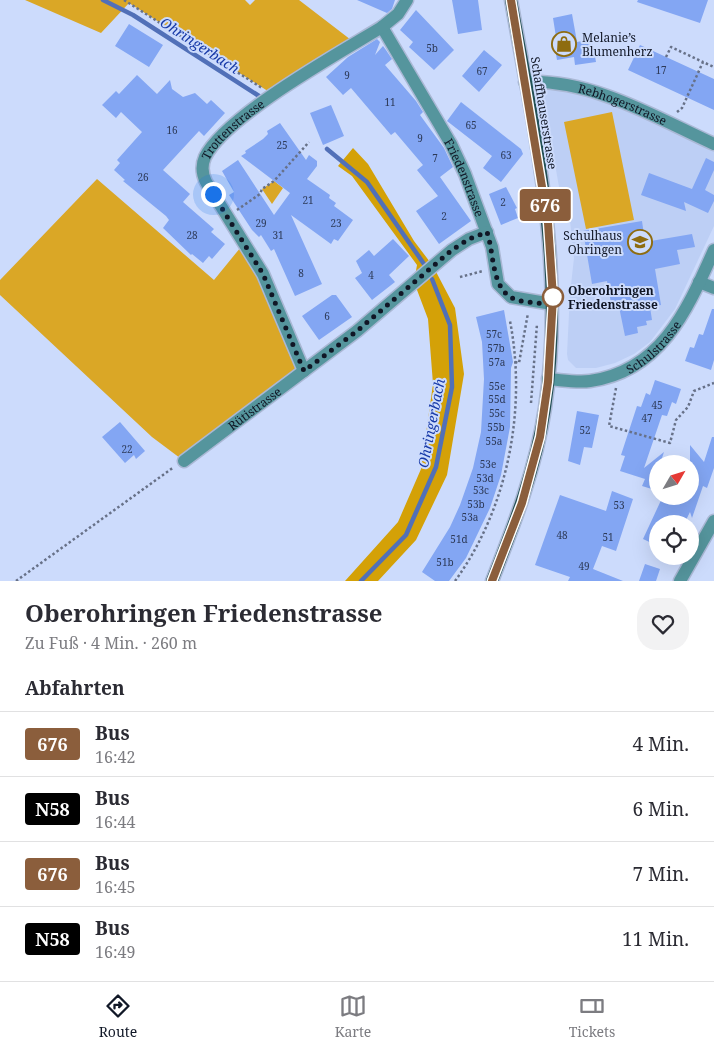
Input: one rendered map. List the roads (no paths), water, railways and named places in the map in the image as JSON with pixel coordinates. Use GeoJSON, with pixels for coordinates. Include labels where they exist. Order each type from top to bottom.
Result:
{"type":"FeatureCollection","features":[{"type":"Feature","properties":{"kind":"main road","name":"Schaffhauserstrasse"},"geometry":{"type":"LineString","coordinates":[[492,581],[532,468],[545,408],[553,276],[548,223],[511,0]]}},
{"type":"Feature","properties":{"kind":"street","name":"Trottenstrasse"},"geometry":{"type":"LineString","coordinates":[[304,371],[263,274],[202,172],[205,157],[244,115],[382,27],[398,14],[407,0]]}},
{"type":"Feature","properties":{"kind":"street","name":"Friedenstrasse"},"geometry":{"type":"LineString","coordinates":[[382,27],[451,144],[465,174],[492,247],[498,284],[511,297],[552,304]]}},
{"type":"Feature","properties":{"kind":"street","name":"Rebhogerstrasse"},"geometry":{"type":"LineString","coordinates":[[525,82],[552,82],[592,92],[636,108],[714,144]]}},
{"type":"Feature","properties":{"kind":"street","name":"Rütistrasse"},"geometry":{"type":"LineString","coordinates":[[184,461],[357,331],[452,250],[469,239],[487,232]]}},
{"type":"Feature","properties":{"kind":"street","name":"Schulstrasse"},"geometry":{"type":"LineString","coordinates":[[548,379],[588,382],[620,372],[650,356],[674,330],[700,282],[714,250]]}},
{"type":"Feature","properties":{"kind":"street"},"geometry":{"type":"LineString","coordinates":[[700,282],[714,288]]}},
{"type":"Feature","properties":{"kind":"street"},"geometry":{"type":"LineString","coordinates":[[680,581],[714,521]]}},
{"type":"Feature","properties":{"kind":"waterway","name":"Ohringerbach"},"geometry":{"type":"LineString","coordinates":[[103,0],[133,15],[259,96]]}},
{"type":"Feature","properties":{"kind":"waterway","name":"Ohringerbach"},"geometry":{"type":"LineString","coordinates":[[327,149],[367,182],[424,264]]}},
{"type":"Feature","properties":{"kind":"waterway","name":"Ohringerbach"},"geometry":{"type":"LineString","coordinates":[[361,581],[406,535],[436,467],[452,387],[450,325],[432,279]]}},
{"type":"Feature","properties":{"kind":"place","name":"Melanie’s Blumenherz"},"geometry":{"type":"Point","coordinates":[564,44]}},
{"type":"Feature","properties":{"kind":"place","name":"Schulhaus Ohringen"},"geometry":{"type":"Point","coordinates":[640,242]}},
{"type":"Feature","properties":{"kind":"place","name":"Oberohringen Friedenstrasse"},"geometry":{"type":"Point","coordinates":[553,297]}}]}
